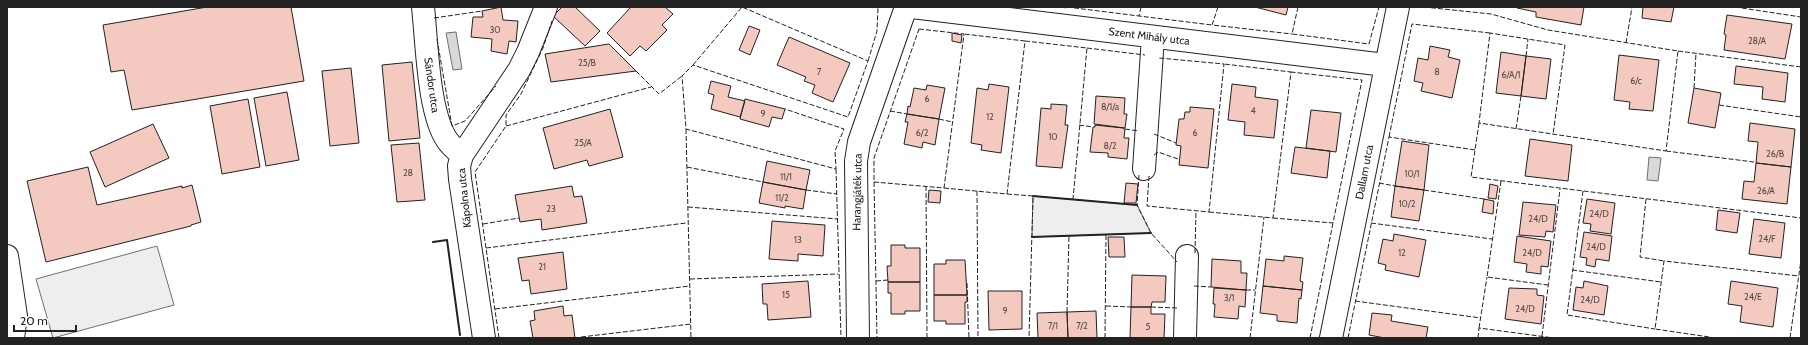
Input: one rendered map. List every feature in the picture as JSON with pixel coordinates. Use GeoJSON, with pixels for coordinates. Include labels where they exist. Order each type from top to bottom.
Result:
{"type":"FeatureCollection","features":[{"type":"Feature","properties":{"kind":"street","name":"Sándor utca"},"geometry":{"type":"LineString","coordinates":[[423,7],[434,106],[439,126],[447,141],[462,155]]}},
{"type":"Feature","properties":{"kind":"street","name":"Kápolna utca"},"geometry":{"type":"LineString","coordinates":[[484,338],[459,166],[462,155],[519,70],[546,7]]}},
{"type":"Feature","properties":{"kind":"street","name":"Harangjáték utca"},"geometry":{"type":"LineString","coordinates":[[858,338],[856,161],[859,142],[906,7]]}},
{"type":"Feature","properties":{"kind":"street","name":"Szent Mihály utca"},"geometry":{"type":"LineString","coordinates":[[912,7],[1385,65]]}},
{"type":"Feature","properties":{"kind":"street","name":"Dallam utca"},"geometry":{"type":"LineString","coordinates":[[1330,338],[1398,7]]}},
{"type":"Feature","properties":{"kind":"street"},"geometry":{"type":"LineString","coordinates":[[1144,169],[1153,37]]}},
{"type":"Feature","properties":{"kind":"street"},"geometry":{"type":"LineString","coordinates":[[7,256],[16,316],[13,338]]}},
{"type":"Feature","properties":{"kind":"street"},"geometry":{"type":"LineString","coordinates":[[1185,338],[1186,256]]}},
{"type":"Feature","properties":{"kind":"shaded area"},"geometry":{"type":"Polygon","coordinates":[[[456,32],[462,69],[453,70],[446,33],[456,32]]]}},
{"type":"Feature","properties":{"kind":"shaded area"},"geometry":{"type":"Polygon","coordinates":[[[1649,157],[1661,158],[1658,181],[1647,180],[1649,157]]]}},
{"type":"Feature","properties":{"kind":"shaded area"},"geometry":{"type":"Polygon","coordinates":[[[1033,196],[1137,205],[1151,233],[1032,237],[1033,196]]]}},
{"type":"Feature","properties":{"kind":"shaded area"},"geometry":{"type":"Polygon","coordinates":[[[157,246],[174,305],[53,338],[36,279],[157,246]]]}},
{"type":"Feature","properties":{"kind":"building"},"geometry":{"type":"Polygon","coordinates":[[[207,7],[291,7],[304,81],[132,110],[124,70],[111,72],[103,25],[207,7]]]}},
{"type":"Feature","properties":{"kind":"building"},"geometry":{"type":"Polygon","coordinates":[[[501,7],[503,20],[518,21],[516,42],[509,41],[507,54],[491,51],[492,39],[471,37],[473,17],[483,17],[482,11],[501,7]]]}},
{"type":"Feature","properties":{"kind":"building"},"geometry":{"type":"Polygon","coordinates":[[[562,7],[575,7],[600,31],[585,46],[553,16],[562,7]]]}},
{"type":"Feature","properties":{"kind":"building"},"geometry":{"type":"Polygon","coordinates":[[[631,7],[665,7],[673,14],[662,25],[667,30],[646,51],[640,46],[630,56],[607,33],[631,7]]]}},
{"type":"Feature","properties":{"kind":"building"},"geometry":{"type":"Polygon","coordinates":[[[1255,7],[1288,7],[1286,15],[1255,7]]]}},
{"type":"Feature","properties":{"kind":"building"},"geometry":{"type":"Polygon","coordinates":[[[1584,7],[1581,25],[1536,17],[1536,12],[1517,8],[1584,7]]]}},
{"type":"Feature","properties":{"kind":"building"},"geometry":{"type":"Polygon","coordinates":[[[1643,7],[1674,7],[1671,22],[1642,18],[1643,7]]]}},
{"type":"Feature","properties":{"kind":"building"},"geometry":{"type":"Polygon","coordinates":[[[1727,15],[1792,24],[1785,59],[1724,50],[1726,35],[1724,34],[1727,15]]]}},
{"type":"Feature","properties":{"kind":"building"},"geometry":{"type":"Polygon","coordinates":[[[749,26],[760,30],[750,55],[739,50],[749,26]]]}},
{"type":"Feature","properties":{"kind":"building"},"geometry":{"type":"Polygon","coordinates":[[[952,33],[962,35],[961,43],[952,41],[952,33]]]}},
{"type":"Feature","properties":{"kind":"building"},"geometry":{"type":"Polygon","coordinates":[[[789,37],[850,63],[833,102],[812,93],[815,85],[804,81],[806,77],[777,65],[789,37]]]}},
{"type":"Feature","properties":{"kind":"building"},"geometry":{"type":"Polygon","coordinates":[[[609,44],[636,71],[551,82],[545,54],[609,44]]]}},
{"type":"Feature","properties":{"kind":"building"},"geometry":{"type":"Polygon","coordinates":[[[1430,46],[1450,50],[1448,57],[1460,60],[1452,98],[1421,91],[1423,83],[1414,81],[1418,58],[1428,60],[1430,46]]]}},
{"type":"Feature","properties":{"kind":"building"},"geometry":{"type":"Polygon","coordinates":[[[1501,52],[1526,56],[1521,96],[1496,93],[1501,52]]]}},
{"type":"Feature","properties":{"kind":"building"},"geometry":{"type":"Polygon","coordinates":[[[1619,55],[1659,60],[1653,111],[1629,109],[1630,102],[1614,100],[1619,55]]]}},
{"type":"Feature","properties":{"kind":"building"},"geometry":{"type":"Polygon","coordinates":[[[1526,56],[1551,59],[1546,99],[1521,96],[1526,56]]]}},
{"type":"Feature","properties":{"kind":"building"},"geometry":{"type":"Polygon","coordinates":[[[412,62],[420,138],[389,141],[382,65],[412,62]]]}},
{"type":"Feature","properties":{"kind":"building"},"geometry":{"type":"Polygon","coordinates":[[[1736,66],[1788,73],[1785,102],[1762,99],[1763,87],[1734,84],[1736,66]]]}},
{"type":"Feature","properties":{"kind":"building"},"geometry":{"type":"Polygon","coordinates":[[[351,68],[359,143],[330,146],[322,71],[351,68]]]}},
{"type":"Feature","properties":{"kind":"building"},"geometry":{"type":"Polygon","coordinates":[[[711,81],[731,86],[728,97],[745,101],[740,117],[711,109],[714,95],[708,93],[711,81]]]}},
{"type":"Feature","properties":{"kind":"building"},"geometry":{"type":"Polygon","coordinates":[[[989,84],[1009,87],[1001,153],[981,150],[982,145],[971,143],[977,88],[988,90],[989,84]]]}},
{"type":"Feature","properties":{"kind":"building"},"geometry":{"type":"Polygon","coordinates":[[[1232,84],[1256,87],[1255,97],[1278,100],[1274,138],[1244,135],[1245,122],[1228,120],[1232,84]]]}},
{"type":"Feature","properties":{"kind":"building"},"geometry":{"type":"Polygon","coordinates":[[[927,85],[945,88],[939,119],[907,114],[914,88],[926,90],[927,85]]]}},
{"type":"Feature","properties":{"kind":"building"},"geometry":{"type":"Polygon","coordinates":[[[1694,88],[1721,93],[1715,128],[1688,123],[1694,88]]]}},
{"type":"Feature","properties":{"kind":"building"},"geometry":{"type":"Polygon","coordinates":[[[287,92],[299,160],[266,166],[254,98],[287,92]]]}},
{"type":"Feature","properties":{"kind":"building"},"geometry":{"type":"Polygon","coordinates":[[[1096,96],[1125,98],[1124,114],[1127,114],[1125,128],[1094,124],[1096,96]]]}},
{"type":"Feature","properties":{"kind":"building"},"geometry":{"type":"Polygon","coordinates":[[[248,99],[260,167],[222,174],[210,106],[248,99]]]}},
{"type":"Feature","properties":{"kind":"building"},"geometry":{"type":"Polygon","coordinates":[[[745,99],[785,109],[782,119],[772,117],[769,127],[740,119],[745,99]]]}},
{"type":"Feature","properties":{"kind":"building"},"geometry":{"type":"Polygon","coordinates":[[[1051,104],[1067,105],[1065,125],[1068,125],[1062,168],[1036,166],[1041,108],[1051,109],[1051,104]]]}},
{"type":"Feature","properties":{"kind":"building"},"geometry":{"type":"Polygon","coordinates":[[[1190,107],[1214,109],[1208,168],[1179,165],[1181,146],[1176,145],[1179,119],[1184,119],[1185,112],[1190,112],[1190,107]]]}},
{"type":"Feature","properties":{"kind":"building"},"geometry":{"type":"Polygon","coordinates":[[[610,109],[623,157],[589,166],[587,160],[554,169],[543,128],[610,109]]]}},
{"type":"Feature","properties":{"kind":"building"},"geometry":{"type":"Polygon","coordinates":[[[1311,110],[1341,113],[1336,152],[1306,148],[1311,110]]]}},
{"type":"Feature","properties":{"kind":"building"},"geometry":{"type":"Polygon","coordinates":[[[907,114],[939,119],[935,145],[923,142],[922,148],[904,144],[908,122],[905,122],[907,114]]]}},
{"type":"Feature","properties":{"kind":"building"},"geometry":{"type":"Polygon","coordinates":[[[1750,123],[1795,129],[1791,167],[1756,163],[1758,142],[1748,141],[1750,123]]]}},
{"type":"Feature","properties":{"kind":"building"},"geometry":{"type":"Polygon","coordinates":[[[153,124],[169,158],[105,187],[90,152],[153,124]]]}},
{"type":"Feature","properties":{"kind":"building"},"geometry":{"type":"Polygon","coordinates":[[[1095,125],[1125,129],[1124,138],[1129,138],[1127,159],[1108,157],[1108,153],[1090,152],[1093,127],[1095,127],[1095,125]]]}},
{"type":"Feature","properties":{"kind":"building"},"geometry":{"type":"Polygon","coordinates":[[[1530,139],[1572,145],[1568,181],[1525,176],[1530,139]]]}},
{"type":"Feature","properties":{"kind":"building"},"geometry":{"type":"Polygon","coordinates":[[[1402,141],[1429,145],[1424,190],[1395,186],[1402,141]]]}},
{"type":"Feature","properties":{"kind":"building"},"geometry":{"type":"Polygon","coordinates":[[[419,143],[425,200],[397,202],[391,145],[419,143]]]}},
{"type":"Feature","properties":{"kind":"building"},"geometry":{"type":"Polygon","coordinates":[[[1295,147],[1330,151],[1327,178],[1291,173],[1295,147]]]}},
{"type":"Feature","properties":{"kind":"building"},"geometry":{"type":"Polygon","coordinates":[[[767,161],[810,170],[806,190],[763,182],[767,161]]]}},
{"type":"Feature","properties":{"kind":"building"},"geometry":{"type":"Polygon","coordinates":[[[1756,163],[1791,167],[1787,204],[1742,199],[1744,181],[1754,182],[1756,163]]]}},
{"type":"Feature","properties":{"kind":"building"},"geometry":{"type":"Polygon","coordinates":[[[88,167],[97,205],[192,185],[201,222],[191,226],[46,262],[27,181],[88,167]]]}},
{"type":"Feature","properties":{"kind":"building"},"geometry":{"type":"Polygon","coordinates":[[[763,182],[806,190],[803,209],[785,206],[785,208],[759,203],[763,182]]]}},
{"type":"Feature","properties":{"kind":"building"},"geometry":{"type":"Polygon","coordinates":[[[1126,183],[1138,184],[1136,203],[1124,203],[1126,183]]]}},
{"type":"Feature","properties":{"kind":"building"},"geometry":{"type":"Polygon","coordinates":[[[1490,184],[1498,186],[1496,199],[1488,198],[1490,184]]]}},
{"type":"Feature","properties":{"kind":"building"},"geometry":{"type":"Polygon","coordinates":[[[572,186],[574,197],[582,196],[587,223],[542,230],[541,219],[520,222],[515,195],[572,186]]]}},
{"type":"Feature","properties":{"kind":"building"},"geometry":{"type":"Polygon","coordinates":[[[1395,186],[1424,190],[1419,221],[1391,217],[1395,186]]]}},
{"type":"Feature","properties":{"kind":"building"},"geometry":{"type":"Polygon","coordinates":[[[929,190],[941,191],[940,203],[928,202],[929,190]]]}},
{"type":"Feature","properties":{"kind":"building"},"geometry":{"type":"Polygon","coordinates":[[[1484,199],[1494,201],[1493,214],[1482,212],[1484,199]]]}},
{"type":"Feature","properties":{"kind":"building"},"geometry":{"type":"Polygon","coordinates":[[[1587,199],[1615,203],[1611,234],[1590,231],[1591,224],[1583,223],[1587,199]]]}},
{"type":"Feature","properties":{"kind":"building"},"geometry":{"type":"Polygon","coordinates":[[[1523,202],[1556,205],[1553,232],[1546,231],[1545,237],[1519,235],[1523,202]]]}},
{"type":"Feature","properties":{"kind":"building"},"geometry":{"type":"Polygon","coordinates":[[[1718,210],[1740,213],[1737,233],[1716,230],[1718,210]]]}},
{"type":"Feature","properties":{"kind":"building"},"geometry":{"type":"Polygon","coordinates":[[[1754,219],[1785,223],[1781,258],[1749,254],[1754,219]]]}},
{"type":"Feature","properties":{"kind":"building"},"geometry":{"type":"Polygon","coordinates":[[[772,221],[825,225],[823,256],[798,254],[798,261],[769,259],[772,221]]]}},
{"type":"Feature","properties":{"kind":"building"},"geometry":{"type":"Polygon","coordinates":[[[1584,232],[1612,236],[1609,261],[1596,259],[1595,267],[1586,265],[1587,258],[1580,257],[1584,232]]]}},
{"type":"Feature","properties":{"kind":"building"},"geometry":{"type":"Polygon","coordinates":[[[1394,234],[1426,240],[1419,277],[1385,270],[1386,265],[1378,263],[1383,239],[1393,241],[1394,234]]]}},
{"type":"Feature","properties":{"kind":"building"},"geometry":{"type":"Polygon","coordinates":[[[1517,236],[1551,241],[1548,267],[1541,266],[1541,274],[1526,272],[1527,264],[1514,262],[1517,236]]]}},
{"type":"Feature","properties":{"kind":"building"},"geometry":{"type":"Polygon","coordinates":[[[1108,237],[1124,237],[1125,257],[1109,257],[1108,237]]]}},
{"type":"Feature","properties":{"kind":"building"},"geometry":{"type":"Polygon","coordinates":[[[891,245],[905,245],[905,248],[920,248],[920,282],[888,282],[887,266],[891,266],[891,245]]]}},
{"type":"Feature","properties":{"kind":"building"},"geometry":{"type":"Polygon","coordinates":[[[563,252],[567,289],[531,294],[529,280],[522,281],[518,258],[563,252]]]}},
{"type":"Feature","properties":{"kind":"building"},"geometry":{"type":"Polygon","coordinates":[[[1284,256],[1303,258],[1300,281],[1303,282],[1302,290],[1263,286],[1266,259],[1284,261],[1284,256]]]}},
{"type":"Feature","properties":{"kind":"building"},"geometry":{"type":"Polygon","coordinates":[[[1212,259],[1241,261],[1241,273],[1247,273],[1246,290],[1211,287],[1212,259]]]}},
{"type":"Feature","properties":{"kind":"building"},"geometry":{"type":"Polygon","coordinates":[[[946,260],[965,260],[967,295],[934,295],[934,264],[946,264],[946,260]]]}},
{"type":"Feature","properties":{"kind":"building"},"geometry":{"type":"Polygon","coordinates":[[[1132,275],[1166,276],[1165,302],[1152,302],[1151,307],[1131,307],[1132,275]]]}},
{"type":"Feature","properties":{"kind":"building"},"geometry":{"type":"Polygon","coordinates":[[[808,281],[811,317],[768,320],[767,304],[763,304],[762,284],[808,281]]]}},
{"type":"Feature","properties":{"kind":"building"},"geometry":{"type":"Polygon","coordinates":[[[1584,281],[1608,286],[1604,315],[1573,310],[1576,287],[1583,288],[1584,281]]]}},
{"type":"Feature","properties":{"kind":"building"},"geometry":{"type":"Polygon","coordinates":[[[1731,281],[1778,288],[1773,327],[1740,322],[1742,306],[1728,304],[1731,281]]]}},
{"type":"Feature","properties":{"kind":"building"},"geometry":{"type":"Polygon","coordinates":[[[888,282],[920,282],[920,311],[905,311],[905,314],[891,314],[891,293],[888,293],[888,282]]]}},
{"type":"Feature","properties":{"kind":"building"},"geometry":{"type":"Polygon","coordinates":[[[1263,286],[1302,290],[1301,299],[1299,298],[1297,323],[1277,321],[1277,315],[1260,313],[1263,286]]]}},
{"type":"Feature","properties":{"kind":"building"},"geometry":{"type":"Polygon","coordinates":[[[1214,288],[1246,290],[1245,307],[1239,306],[1238,319],[1214,317],[1214,288]]]}},
{"type":"Feature","properties":{"kind":"building"},"geometry":{"type":"Polygon","coordinates":[[[1509,288],[1537,289],[1537,295],[1544,296],[1541,324],[1505,319],[1509,288]]]}},
{"type":"Feature","properties":{"kind":"building"},"geometry":{"type":"Polygon","coordinates":[[[988,291],[1022,291],[1022,329],[989,330],[988,291]]]}},
{"type":"Feature","properties":{"kind":"building"},"geometry":{"type":"Polygon","coordinates":[[[934,295],[967,295],[967,302],[965,302],[965,324],[946,324],[946,321],[934,321],[934,295]]]}},
{"type":"Feature","properties":{"kind":"building"},"geometry":{"type":"Polygon","coordinates":[[[563,306],[564,316],[572,315],[575,338],[533,338],[530,321],[535,320],[534,311],[563,306]]]}},
{"type":"Feature","properties":{"kind":"building"},"geometry":{"type":"Polygon","coordinates":[[[1131,307],[1151,307],[1151,314],[1165,314],[1164,338],[1130,338],[1131,307]]]}},
{"type":"Feature","properties":{"kind":"building"},"geometry":{"type":"Polygon","coordinates":[[[1096,311],[1097,338],[1068,338],[1067,312],[1096,311]]]}},
{"type":"Feature","properties":{"kind":"building"},"geometry":{"type":"Polygon","coordinates":[[[1067,312],[1068,338],[1038,338],[1037,313],[1067,312]]]}},
{"type":"Feature","properties":{"kind":"building"},"geometry":{"type":"Polygon","coordinates":[[[1372,313],[1392,315],[1391,321],[1428,327],[1426,338],[1385,338],[1369,335],[1372,313]]]}},
{"type":"Feature","properties":{"kind":"fence"},"geometry":{"type":"LineString","coordinates":[[693,65],[742,7],[868,61],[848,117],[693,65],[682,76],[686,129],[836,169],[835,151],[844,129],[785,109]]}},
{"type":"Feature","properties":{"kind":"fence"},"geometry":{"type":"LineString","coordinates":[[868,61],[877,31],[878,7]]}},
{"type":"Feature","properties":{"kind":"fence"},"geometry":{"type":"LineString","coordinates":[[1058,7],[1066,8]]}},
{"type":"Feature","properties":{"kind":"fence"},"geometry":{"type":"LineString","coordinates":[[1067,7],[1139,16]]}},
{"type":"Feature","properties":{"kind":"fence"},"geometry":{"type":"LineString","coordinates":[[1141,7],[1139,16],[1212,25]]}},
{"type":"Feature","properties":{"kind":"fence"},"geometry":{"type":"LineString","coordinates":[[1218,7],[1212,25],[1292,34]]}},
{"type":"Feature","properties":{"kind":"fence"},"geometry":{"type":"LineString","coordinates":[[1298,7],[1292,34],[1369,44],[1379,7]]}},
{"type":"Feature","properties":{"kind":"fence"},"geometry":{"type":"LineString","coordinates":[[1424,7],[1491,14],[1548,30],[1678,51],[1666,151],[1479,123],[1490,33],[1565,45],[1553,135]]}},
{"type":"Feature","properties":{"kind":"fence"},"geometry":{"type":"LineString","coordinates":[[1626,43],[1632,7]]}},
{"type":"Feature","properties":{"kind":"fence"},"geometry":{"type":"LineString","coordinates":[[1735,7],[1801,17]]}},
{"type":"Feature","properties":{"kind":"fence"},"geometry":{"type":"LineString","coordinates":[[434,18],[482,11]]}},
{"type":"Feature","properties":{"kind":"fence"},"geometry":{"type":"LineString","coordinates":[[499,338],[475,172],[506,126],[506,115],[521,94],[543,48],[552,21]]}},
{"type":"Feature","properties":{"kind":"fence"},"geometry":{"type":"LineString","coordinates":[[1389,137],[1412,24],[1490,33]]}},
{"type":"Feature","properties":{"kind":"fence"},"geometry":{"type":"LineString","coordinates":[[919,29],[964,34],[944,188],[874,182],[874,158],[919,29]]}},
{"type":"Feature","properties":{"kind":"fence"},"geometry":{"type":"LineString","coordinates":[[944,188],[1007,194],[1025,41],[964,34]]}},
{"type":"Feature","properties":{"kind":"fence"},"geometry":{"type":"LineString","coordinates":[[437,39],[452,126],[465,121],[496,86]]}},
{"type":"Feature","properties":{"kind":"fence"},"geometry":{"type":"LineString","coordinates":[[1526,56],[1528,39]]}},
{"type":"Feature","properties":{"kind":"fence"},"geometry":{"type":"LineString","coordinates":[[1025,41],[1087,48],[1073,199]]}},
{"type":"Feature","properties":{"kind":"fence"},"geometry":{"type":"LineString","coordinates":[[1087,48],[1145,55]]}},
{"type":"Feature","properties":{"kind":"fence"},"geometry":{"type":"LineString","coordinates":[[1678,51],[1801,67]]}},
{"type":"Feature","properties":{"kind":"fence"},"geometry":{"type":"LineString","coordinates":[[1694,88],[1696,53]]}},
{"type":"Feature","properties":{"kind":"fence"},"geometry":{"type":"LineString","coordinates":[[1149,176],[1147,206],[1209,212],[1224,64],[1159,58]]}},
{"type":"Feature","properties":{"kind":"fence"},"geometry":{"type":"LineString","coordinates":[[1209,212],[1273,218],[1291,72],[1224,64]]}},
{"type":"Feature","properties":{"kind":"fence"},"geometry":{"type":"LineString","coordinates":[[636,71],[659,94],[682,76]]}},
{"type":"Feature","properties":{"kind":"fence"},"geometry":{"type":"LineString","coordinates":[[1273,218],[1333,223],[1362,80],[1291,72]]}},
{"type":"Feature","properties":{"kind":"fence"},"geometry":{"type":"LineString","coordinates":[[506,126],[651,87]]}},
{"type":"Feature","properties":{"kind":"fence"},"geometry":{"type":"LineString","coordinates":[[1516,129],[1521,96]]}},
{"type":"Feature","properties":{"kind":"fence"},"geometry":{"type":"LineString","coordinates":[[1719,105],[1801,117]]}},
{"type":"Feature","properties":{"kind":"fence"},"geometry":{"type":"LineString","coordinates":[[890,111],[907,114]]}},
{"type":"Feature","properties":{"kind":"fence"},"geometry":{"type":"LineString","coordinates":[[939,119],[952,122]]}},
{"type":"Feature","properties":{"kind":"fence"},"geometry":{"type":"LineString","coordinates":[[1479,123],[1471,177],[1801,218]]}},
{"type":"Feature","properties":{"kind":"fence"},"geometry":{"type":"LineString","coordinates":[[1079,125],[1093,127]]}},
{"type":"Feature","properties":{"kind":"fence"},"geometry":{"type":"LineString","coordinates":[[686,129],[691,338]]}},
{"type":"Feature","properties":{"kind":"fence"},"geometry":{"type":"LineString","coordinates":[[1125,129],[1139,131]]}},
{"type":"Feature","properties":{"kind":"fence"},"geometry":{"type":"LineString","coordinates":[[1154,134],[1176,143]]}},
{"type":"Feature","properties":{"kind":"fence"},"geometry":{"type":"LineString","coordinates":[[1348,338],[1389,137],[1475,150]]}},
{"type":"Feature","properties":{"kind":"fence"},"geometry":{"type":"LineString","coordinates":[[1666,151],[1754,162]]}},
{"type":"Feature","properties":{"kind":"fence"},"geometry":{"type":"LineString","coordinates":[[1154,155],[1158,152],[1178,159]]}},
{"type":"Feature","properties":{"kind":"fence"},"geometry":{"type":"LineString","coordinates":[[687,167],[763,182]]}},
{"type":"Feature","properties":{"kind":"fence"},"geometry":{"type":"LineString","coordinates":[[836,169],[841,338]]}},
{"type":"Feature","properties":{"kind":"fence"},"geometry":{"type":"LineString","coordinates":[[1139,175],[1137,205],[1151,233],[1177,262]]}},
{"type":"Feature","properties":{"kind":"fence"},"geometry":{"type":"LineString","coordinates":[[1501,181],[1487,277],[1548,285]]}},
{"type":"Feature","properties":{"kind":"fence"},"geometry":{"type":"LineString","coordinates":[[874,182],[877,338]]}},
{"type":"Feature","properties":{"kind":"fence"},"geometry":{"type":"LineString","coordinates":[[1379,183],[1395,186]]}},
{"type":"Feature","properties":{"kind":"fence"},"geometry":{"type":"LineString","coordinates":[[926,186],[927,338]]}},
{"type":"Feature","properties":{"kind":"fence"},"geometry":{"type":"LineString","coordinates":[[1542,336],[1560,189]]}},
{"type":"Feature","properties":{"kind":"fence"},"geometry":{"type":"LineString","coordinates":[[806,190],[837,194]]}},
{"type":"Feature","properties":{"kind":"fence"},"geometry":{"type":"LineString","coordinates":[[1424,190],[1484,199]]}},
{"type":"Feature","properties":{"kind":"fence"},"geometry":{"type":"LineString","coordinates":[[977,191],[978,338]]}},
{"type":"Feature","properties":{"kind":"fence"},"geometry":{"type":"LineString","coordinates":[[1583,191],[1567,315],[1655,329]]}},
{"type":"Feature","properties":{"kind":"fence"},"geometry":{"type":"LineString","coordinates":[[1007,194],[1033,196],[1029,338]]}},
{"type":"Feature","properties":{"kind":"fence"},"geometry":{"type":"LineString","coordinates":[[1646,199],[1640,257],[1664,261]]}},
{"type":"Feature","properties":{"kind":"fence"},"geometry":{"type":"LineString","coordinates":[[688,207],[838,219]]}},
{"type":"Feature","properties":{"kind":"fence"},"geometry":{"type":"LineString","coordinates":[[1195,253],[1196,211]]}},
{"type":"Feature","properties":{"kind":"fence"},"geometry":{"type":"LineString","coordinates":[[1250,338],[1264,217]]}},
{"type":"Feature","properties":{"kind":"fence"},"geometry":{"type":"LineString","coordinates":[[483,224],[519,218]]}},
{"type":"Feature","properties":{"kind":"fence"},"geometry":{"type":"LineString","coordinates":[[486,248],[686,223]]}},
{"type":"Feature","properties":{"kind":"fence"},"geometry":{"type":"LineString","coordinates":[[1310,338],[1333,223]]}},
{"type":"Feature","properties":{"kind":"fence"},"geometry":{"type":"LineString","coordinates":[[1371,223],[1492,239]]}},
{"type":"Feature","properties":{"kind":"fence"},"geometry":{"type":"LineString","coordinates":[[1105,338],[1106,234]]}},
{"type":"Feature","properties":{"kind":"fence"},"geometry":{"type":"LineString","coordinates":[[1067,312],[1069,236]]}},
{"type":"Feature","properties":{"kind":"fence"},"geometry":{"type":"LineString","coordinates":[[1790,338],[1801,260]]}},
{"type":"Feature","properties":{"kind":"fence"},"geometry":{"type":"LineString","coordinates":[[1716,338],[1655,329],[1664,261],[1799,276]]}},
{"type":"Feature","properties":{"kind":"fence"},"geometry":{"type":"LineString","coordinates":[[1572,270],[1661,282]]}},
{"type":"Feature","properties":{"kind":"fence"},"geometry":{"type":"LineString","coordinates":[[690,279],[838,274]]}},
{"type":"Feature","properties":{"kind":"fence"},"geometry":{"type":"LineString","coordinates":[[1479,328],[1487,277]]}},
{"type":"Feature","properties":{"kind":"fence"},"geometry":{"type":"LineString","coordinates":[[876,281],[888,280]]}},
{"type":"Feature","properties":{"kind":"fence"},"geometry":{"type":"LineString","coordinates":[[967,283],[969,338]]}},
{"type":"Feature","properties":{"kind":"fence"},"geometry":{"type":"LineString","coordinates":[[495,309],[690,286]]}},
{"type":"Feature","properties":{"kind":"fence"},"geometry":{"type":"LineString","coordinates":[[1194,286],[1211,287]]}},
{"type":"Feature","properties":{"kind":"fence"},"geometry":{"type":"LineString","coordinates":[[1246,290],[1255,290]]}},
{"type":"Feature","properties":{"kind":"fence"},"geometry":{"type":"LineString","coordinates":[[1355,301],[1481,318]]}},
{"type":"Feature","properties":{"kind":"fence"},"geometry":{"type":"LineString","coordinates":[[1106,306],[1131,307]]}},
{"type":"Feature","properties":{"kind":"fence"},"geometry":{"type":"LineString","coordinates":[[1151,307],[1177,308]]}},
{"type":"Feature","properties":{"kind":"fence"},"geometry":{"type":"LineString","coordinates":[[581,337],[691,324]]}},
{"type":"Feature","properties":{"kind":"fence"},"geometry":{"type":"LineString","coordinates":[[1478,338],[1479,328],[1554,338]]}},
{"type":"Feature","properties":{"kind":"fence"},"geometry":{"type":"LineString","coordinates":[[1617,338],[1622,338]]}},
{"type":"Feature","properties":{"kind":"wall"},"geometry":{"type":"LineString","coordinates":[[1033,196],[1137,205]]}},
{"type":"Feature","properties":{"kind":"wall"},"geometry":{"type":"LineString","coordinates":[[1032,237],[1151,233]]}},
{"type":"Feature","properties":{"kind":"wall"},"geometry":{"type":"LineString","coordinates":[[433,242],[447,240],[460,335]]}}]}
